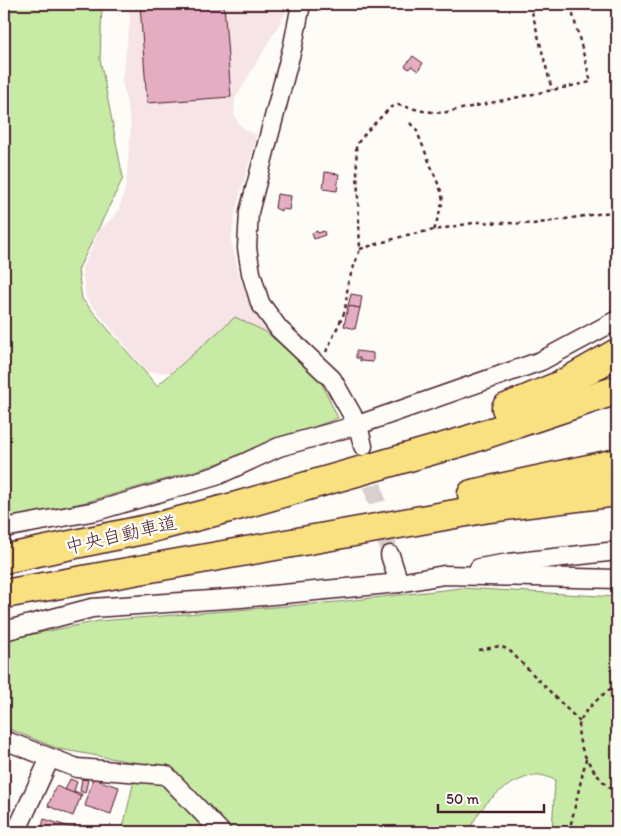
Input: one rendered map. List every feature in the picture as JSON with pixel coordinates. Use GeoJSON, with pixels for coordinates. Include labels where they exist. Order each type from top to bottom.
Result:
{"type":"FeatureCollection","features":[{"type":"Feature","properties":{"kind":"highway"},"geometry":{"type":"LineString","coordinates":[[237,506],[466,425],[561,385],[617,353]]}},
{"type":"Feature","properties":{"kind":"highway"},"geometry":{"type":"LineString","coordinates":[[237,506],[465,440],[617,390]]}},
{"type":"Feature","properties":{"kind":"highway"},"geometry":{"type":"LineString","coordinates":[[209,558],[346,520],[617,463]]}},
{"type":"Feature","properties":{"kind":"highway"},"geometry":{"type":"LineString","coordinates":[[209,558],[489,508],[617,492]]}},
{"type":"Feature","properties":{"kind":"highway","name":"中央自動車道"},"geometry":{"type":"LineString","coordinates":[[4,559],[152,528],[237,506]]}},
{"type":"Feature","properties":{"kind":"highway","name":"中央自動車道"},"geometry":{"type":"LineString","coordinates":[[4,594],[209,558]]}},
{"type":"Feature","properties":{"kind":"street"},"geometry":{"type":"LineString","coordinates":[[301,4],[293,45],[249,212],[247,248],[251,273],[260,303],[279,329],[319,364],[332,379],[358,425],[363,446]]}},
{"type":"Feature","properties":{"kind":"street"},"geometry":{"type":"LineString","coordinates":[[4,528],[106,509],[216,476],[279,447],[358,425],[541,361],[617,320]]}},
{"type":"Feature","properties":{"kind":"street"},"geometry":{"type":"LineString","coordinates":[[4,631],[92,608],[241,598],[399,583],[509,562],[617,551]]}},
{"type":"Feature","properties":{"kind":"street"},"geometry":{"type":"LineString","coordinates":[[390,555],[399,583]]}},
{"type":"Feature","properties":{"kind":"street"},"geometry":{"type":"LineString","coordinates":[[444,574],[617,579]]}},
{"type":"Feature","properties":{"kind":"street"},"geometry":{"type":"LineString","coordinates":[[4,740],[77,768],[166,775],[221,832]]}},
{"type":"Feature","properties":{"kind":"street"},"geometry":{"type":"LineString","coordinates":[[16,832],[50,758]]}},
{"type":"Feature","properties":{"kind":"path"},"geometry":{"type":"LineString","coordinates":[[530,4],[552,90]]}},
{"type":"Feature","properties":{"kind":"path"},"geometry":{"type":"LineString","coordinates":[[319,364],[345,311],[348,282],[360,248],[356,146],[368,130],[391,107],[398,105],[423,111],[442,112],[591,82],[570,4]]}},
{"type":"Feature","properties":{"kind":"path"},"geometry":{"type":"LineString","coordinates":[[410,123],[416,129],[442,191],[443,200],[434,231]]}},
{"type":"Feature","properties":{"kind":"path"},"geometry":{"type":"LineString","coordinates":[[360,248],[407,235],[478,222],[533,224],[617,211]]}},
{"type":"Feature","properties":{"kind":"path"},"geometry":{"type":"LineString","coordinates":[[480,650],[500,646],[509,650],[580,722]]}},
{"type":"Feature","properties":{"kind":"path"},"geometry":{"type":"LineString","coordinates":[[617,683],[588,710],[580,722],[580,738],[586,759],[611,789],[617,793]]}},
{"type":"Feature","properties":{"kind":"path"},"geometry":{"type":"LineString","coordinates":[[569,832],[586,759]]}},
{"type":"Feature","properties":{"kind":"shaded area"},"geometry":{"type":"Polygon","coordinates":[[[128,4],[291,4],[235,99],[234,115],[239,124],[247,131],[257,135],[236,209],[231,240],[239,275],[248,300],[266,328],[293,354],[262,362],[178,373],[147,372],[86,298],[82,269],[99,231],[118,212],[126,186],[131,125],[122,80],[130,20],[128,4]]]}},
{"type":"Feature","properties":{"kind":"green space"},"geometry":{"type":"Polygon","coordinates":[[[4,4],[102,4],[100,59],[123,178],[78,270],[82,299],[157,386],[235,317],[266,332],[318,376],[338,418],[208,467],[90,501],[4,521],[4,4]]]}},
{"type":"Feature","properties":{"kind":"green space"},"geometry":{"type":"Polygon","coordinates":[[[461,588],[617,597],[617,827],[612,832],[552,832],[555,780],[538,775],[515,782],[495,795],[480,812],[469,832],[122,832],[138,763],[59,749],[4,727],[4,640],[99,621],[337,602],[461,588]]]}},
{"type":"Feature","properties":{"kind":"building"},"geometry":{"type":"Polygon","coordinates":[[[140,4],[224,4],[231,97],[147,103],[140,4]]]}},
{"type":"Feature","properties":{"kind":"building"},"geometry":{"type":"Polygon","coordinates":[[[413,56],[423,63],[418,71],[411,66],[409,69],[405,66],[413,56]]]}},
{"type":"Feature","properties":{"kind":"building"},"geometry":{"type":"Polygon","coordinates":[[[325,172],[339,174],[337,191],[323,189],[325,172]]]}},
{"type":"Feature","properties":{"kind":"building"},"geometry":{"type":"Polygon","coordinates":[[[277,194],[291,196],[289,210],[281,209],[281,211],[275,208],[277,194]]]}},
{"type":"Feature","properties":{"kind":"building"},"geometry":{"type":"Polygon","coordinates":[[[317,231],[318,233],[324,231],[325,235],[314,239],[312,233],[317,231]]]}},
{"type":"Feature","properties":{"kind":"building"},"geometry":{"type":"Polygon","coordinates":[[[351,294],[362,296],[360,308],[348,306],[351,294]]]}},
{"type":"Feature","properties":{"kind":"building"},"geometry":{"type":"Polygon","coordinates":[[[348,306],[360,308],[355,329],[344,326],[348,306]]]}},
{"type":"Feature","properties":{"kind":"building"},"geometry":{"type":"Polygon","coordinates":[[[356,351],[373,353],[373,362],[360,361],[360,358],[356,358],[356,351]]]}},
{"type":"Feature","properties":{"kind":"building"},"geometry":{"type":"Polygon","coordinates":[[[94,775],[100,777],[99,781],[119,787],[111,814],[85,806],[94,775]]]}},
{"type":"Feature","properties":{"kind":"building"},"geometry":{"type":"Polygon","coordinates":[[[70,779],[77,782],[74,791],[82,794],[81,796],[65,790],[70,779]]]}},
{"type":"Feature","properties":{"kind":"building"},"geometry":{"type":"Polygon","coordinates":[[[82,779],[88,780],[85,793],[80,791],[82,779]]]}},
{"type":"Feature","properties":{"kind":"building"},"geometry":{"type":"Polygon","coordinates":[[[56,786],[81,796],[73,816],[48,806],[56,786]]]}},
{"type":"Feature","properties":{"kind":"building"},"geometry":{"type":"Polygon","coordinates":[[[44,819],[73,828],[72,832],[41,831],[44,819]]]}},
{"type":"Feature","properties":{"kind":"tunnel"},"geometry":{"type":"LineString","coordinates":[[366,459],[390,555]]}}]}
